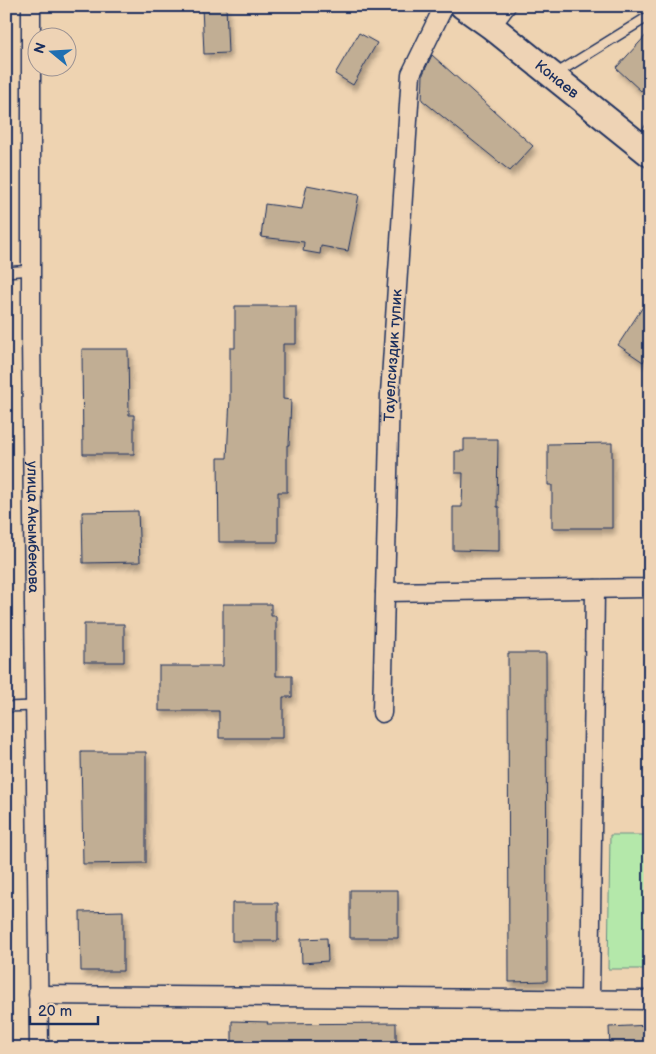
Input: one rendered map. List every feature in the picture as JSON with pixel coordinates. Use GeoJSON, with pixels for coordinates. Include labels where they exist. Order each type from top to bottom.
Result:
{"type":"FeatureCollection","features":[{"type":"Feature","properties":{"kind":"main road","name":"Конаев"},"geometry":{"type":"LineString","coordinates":[[463,6],[491,26],[552,76],[646,142]]}},
{"type":"Feature","properties":{"kind":"street","name":"улица Акымбекова"},"geometry":{"type":"LineString","coordinates":[[31,6],[31,270],[39,1048]]}},
{"type":"Feature","properties":{"kind":"street","name":"Тауелсиздик тупик"},"geometry":{"type":"LineString","coordinates":[[382,713],[390,394],[411,74],[444,6]]}},
{"type":"Feature","properties":{"kind":"street"},"geometry":{"type":"LineString","coordinates":[[491,26],[506,6]]}},
{"type":"Feature","properties":{"kind":"street"},"geometry":{"type":"LineString","coordinates":[[385,592],[646,588],[650,586]]}},
{"type":"Feature","properties":{"kind":"street"},"geometry":{"type":"LineString","coordinates":[[590,999],[595,589]]}},
{"type":"Feature","properties":{"kind":"street"},"geometry":{"type":"LineString","coordinates":[[38,995],[650,1000]]}},
{"type":"Feature","properties":{"kind":"lane"},"geometry":{"type":"LineString","coordinates":[[552,76],[646,18],[650,18]]}},
{"type":"Feature","properties":{"kind":"lane"},"geometry":{"type":"LineString","coordinates":[[6,272],[31,270]]}},
{"type":"Feature","properties":{"kind":"lane"},"geometry":{"type":"LineString","coordinates":[[6,707],[35,706]]}},
{"type":"Feature","properties":{"kind":"green space"},"geometry":{"type":"Polygon","coordinates":[[[610,835],[650,835],[650,969],[608,969],[610,835]]]}},
{"type":"Feature","properties":{"kind":"building"},"geometry":{"type":"Polygon","coordinates":[[[202,6],[226,6],[228,53],[204,54],[202,6]]]}},
{"type":"Feature","properties":{"kind":"building"},"geometry":{"type":"Polygon","coordinates":[[[650,31],[650,81],[641,91],[616,68],[650,31]]]}},
{"type":"Feature","properties":{"kind":"building"},"geometry":{"type":"Polygon","coordinates":[[[359,33],[377,43],[353,85],[335,74],[359,33]]]}},
{"type":"Feature","properties":{"kind":"building"},"geometry":{"type":"Polygon","coordinates":[[[432,55],[533,146],[510,171],[422,100],[423,74],[432,55]]]}},
{"type":"Feature","properties":{"kind":"building"},"geometry":{"type":"Polygon","coordinates":[[[307,185],[359,195],[348,251],[321,246],[320,254],[303,251],[304,242],[261,237],[265,204],[302,209],[307,185]]]}},
{"type":"Feature","properties":{"kind":"building"},"geometry":{"type":"Polygon","coordinates":[[[650,296],[650,351],[643,362],[618,345],[650,296]]]}},
{"type":"Feature","properties":{"kind":"building"},"geometry":{"type":"Polygon","coordinates":[[[235,306],[296,306],[296,344],[283,344],[283,399],[291,400],[289,445],[287,445],[287,492],[278,492],[278,542],[219,542],[218,458],[227,458],[230,348],[235,348],[235,306]]]}},
{"type":"Feature","properties":{"kind":"building"},"geometry":{"type":"Polygon","coordinates":[[[82,349],[128,349],[129,415],[134,415],[134,454],[83,454],[82,349]]]}},
{"type":"Feature","properties":{"kind":"building"},"geometry":{"type":"Polygon","coordinates":[[[464,439],[498,439],[497,507],[499,507],[499,551],[453,550],[453,507],[462,507],[463,473],[455,473],[455,451],[464,451],[464,439]]]}},
{"type":"Feature","properties":{"kind":"building"},"geometry":{"type":"Polygon","coordinates":[[[612,443],[612,528],[552,528],[552,485],[548,485],[548,444],[612,443]]]}},
{"type":"Feature","properties":{"kind":"building"},"geometry":{"type":"Polygon","coordinates":[[[138,511],[140,562],[83,563],[82,512],[138,511]]]}},
{"type":"Feature","properties":{"kind":"building"},"geometry":{"type":"Polygon","coordinates":[[[223,604],[271,604],[271,616],[276,616],[276,676],[292,676],[292,697],[283,697],[283,738],[219,738],[219,711],[159,711],[159,666],[223,666],[223,604]]]}},
{"type":"Feature","properties":{"kind":"building"},"geometry":{"type":"Polygon","coordinates":[[[84,624],[124,624],[124,662],[84,662],[84,624]]]}},
{"type":"Feature","properties":{"kind":"building"},"geometry":{"type":"Polygon","coordinates":[[[508,653],[546,653],[547,981],[509,982],[508,653]]]}},
{"type":"Feature","properties":{"kind":"building"},"geometry":{"type":"Polygon","coordinates":[[[81,752],[146,752],[146,863],[83,864],[81,752]]]}},
{"type":"Feature","properties":{"kind":"building"},"geometry":{"type":"Polygon","coordinates":[[[350,890],[398,890],[398,938],[350,938],[350,890]]]}},
{"type":"Feature","properties":{"kind":"building"},"geometry":{"type":"Polygon","coordinates":[[[232,903],[278,903],[278,941],[232,941],[232,903]]]}},
{"type":"Feature","properties":{"kind":"building"},"geometry":{"type":"Polygon","coordinates":[[[123,911],[123,971],[81,971],[80,912],[123,911]]]}},
{"type":"Feature","properties":{"kind":"building"},"geometry":{"type":"Polygon","coordinates":[[[327,938],[328,961],[302,963],[301,939],[327,938]]]}},
{"type":"Feature","properties":{"kind":"building"},"geometry":{"type":"Polygon","coordinates":[[[232,1021],[268,1022],[267,1024],[396,1023],[396,1048],[232,1048],[232,1021]]]}},
{"type":"Feature","properties":{"kind":"building"},"geometry":{"type":"Polygon","coordinates":[[[650,1025],[650,1048],[610,1048],[609,1027],[650,1025]]]}}]}
